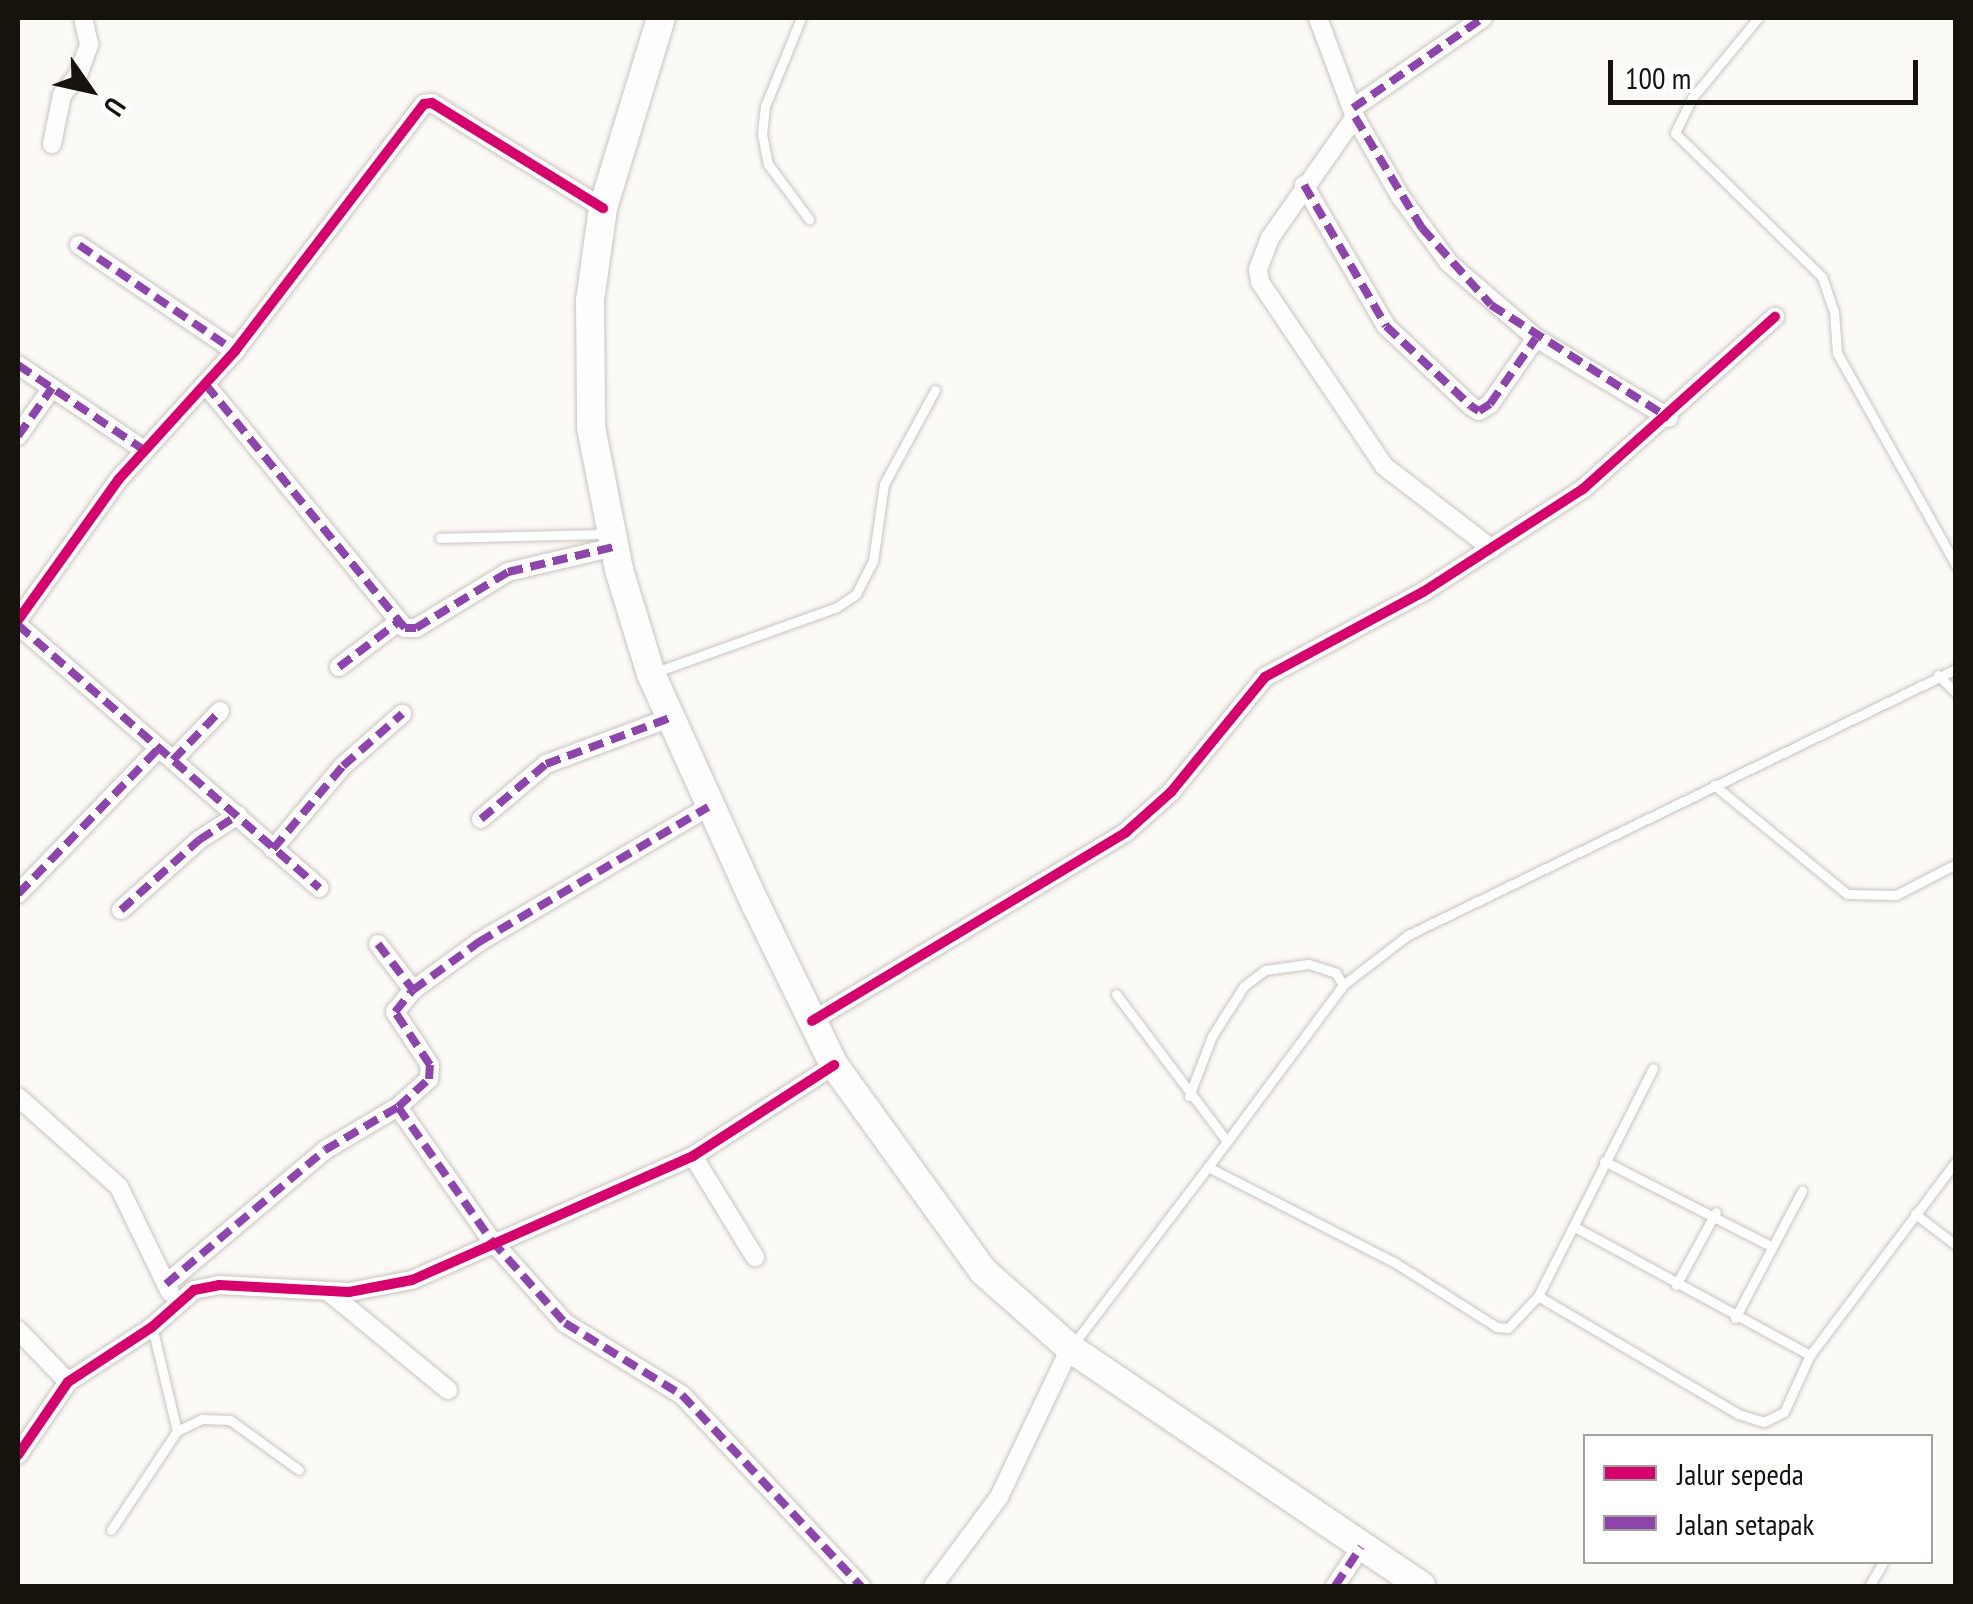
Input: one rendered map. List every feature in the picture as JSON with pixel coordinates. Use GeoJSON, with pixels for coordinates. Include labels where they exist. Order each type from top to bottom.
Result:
{"type":"FeatureCollection","features":[{"type":"Feature","properties":{"kind":"main road"},"geometry":{"type":"LineString","coordinates":[[661,18],[603,208],[589,370],[590,427],[612,540],[651,674],[708,807],[834,1065],[973,1260],[1070,1348],[1421,1586]]}},
{"type":"Feature","properties":{"kind":"street"},"geometry":{"type":"LineString","coordinates":[[52,144],[62,95],[78,75],[89,44],[83,18]]}},
{"type":"Feature","properties":{"kind":"street"},"geometry":{"type":"LineString","coordinates":[[1318,18],[1354,112],[1400,196],[1450,263],[1536,338],[1669,418]]}},
{"type":"Feature","properties":{"kind":"street"},"geometry":{"type":"LineString","coordinates":[[1483,18],[1354,112],[1270,238],[1258,269],[1260,282],[1384,466],[1492,548]]}},
{"type":"Feature","properties":{"kind":"street"},"geometry":{"type":"LineString","coordinates":[[320,888],[18,623],[144,450],[235,351],[424,104],[432,103],[603,208]]}},
{"type":"Feature","properties":{"kind":"street"},"geometry":{"type":"LineString","coordinates":[[1304,185],[1386,326],[1471,406],[1479,410],[1490,404],[1536,338]]}},
{"type":"Feature","properties":{"kind":"street"},"geometry":{"type":"LineString","coordinates":[[79,245],[235,351]]}},
{"type":"Feature","properties":{"kind":"street"},"geometry":{"type":"LineString","coordinates":[[812,1020],[1126,833],[1170,792],[1265,677],[1492,548],[1583,490],[1669,418],[1775,318]]}},
{"type":"Feature","properties":{"kind":"street"},"geometry":{"type":"LineString","coordinates":[[18,366],[144,450]]}},
{"type":"Feature","properties":{"kind":"street"},"geometry":{"type":"LineString","coordinates":[[206,385],[397,623],[416,628],[482,585],[536,561],[612,540]]}},
{"type":"Feature","properties":{"kind":"street"},"geometry":{"type":"LineString","coordinates":[[18,436],[52,388]]}},
{"type":"Feature","properties":{"kind":"street"},"geometry":{"type":"LineString","coordinates":[[339,667],[397,623]]}},
{"type":"Feature","properties":{"kind":"street"},"geometry":{"type":"LineString","coordinates":[[18,894],[166,754],[220,710]]}},
{"type":"Feature","properties":{"kind":"street"},"geometry":{"type":"LineString","coordinates":[[274,849],[343,766],[402,714]]}},
{"type":"Feature","properties":{"kind":"street"},"geometry":{"type":"LineString","coordinates":[[481,819],[546,764],[670,718]]}},
{"type":"Feature","properties":{"kind":"street"},"geometry":{"type":"LineString","coordinates":[[166,1284],[325,1150],[398,1107],[431,1074],[395,1016],[413,990],[479,942],[708,807]]}},
{"type":"Feature","properties":{"kind":"street"},"geometry":{"type":"LineString","coordinates":[[121,910],[199,840],[238,815]]}},
{"type":"Feature","properties":{"kind":"street"},"geometry":{"type":"LineString","coordinates":[[378,944],[413,990]]}},
{"type":"Feature","properties":{"kind":"street"},"geometry":{"type":"LineString","coordinates":[[18,1455],[26,1422],[68,1382],[152,1327],[176,1302],[219,1285],[330,1293],[412,1280],[492,1241],[693,1156],[834,1065]]}},
{"type":"Feature","properties":{"kind":"street"},"geometry":{"type":"LineString","coordinates":[[18,1096],[119,1186],[176,1302]]}},
{"type":"Feature","properties":{"kind":"street"},"geometry":{"type":"LineString","coordinates":[[398,1107],[492,1241],[565,1323],[682,1395],[861,1586]]}},
{"type":"Feature","properties":{"kind":"street"},"geometry":{"type":"LineString","coordinates":[[693,1156],[755,1257]]}},
{"type":"Feature","properties":{"kind":"street"},"geometry":{"type":"LineString","coordinates":[[330,1293],[448,1390]]}},
{"type":"Feature","properties":{"kind":"street"},"geometry":{"type":"LineString","coordinates":[[18,1330],[68,1382]]}},
{"type":"Feature","properties":{"kind":"street"},"geometry":{"type":"LineString","coordinates":[[933,1586],[999,1497],[1070,1348]]}},
{"type":"Feature","properties":{"kind":"street"},"geometry":{"type":"LineString","coordinates":[[1335,1586],[1361,1547]]}},
{"type":"Feature","properties":{"kind":"lane"},"geometry":{"type":"LineString","coordinates":[[801,18],[765,106],[762,134],[768,164],[809,220]]}},
{"type":"Feature","properties":{"kind":"lane"},"geometry":{"type":"LineString","coordinates":[[1758,18],[1692,98],[1676,133],[1822,277],[1834,312],[1837,353],[1956,565]]}},
{"type":"Feature","properties":{"kind":"lane"},"geometry":{"type":"LineString","coordinates":[[651,674],[838,607],[856,594],[874,562],[884,484],[935,390]]}},
{"type":"Feature","properties":{"kind":"lane"},"geometry":{"type":"LineString","coordinates":[[440,538],[612,540]]}},
{"type":"Feature","properties":{"kind":"lane"},"geometry":{"type":"LineString","coordinates":[[1070,1348],[1343,985],[1408,936],[1956,669]]}},
{"type":"Feature","properties":{"kind":"lane"},"geometry":{"type":"LineString","coordinates":[[1938,675],[1956,693]]}},
{"type":"Feature","properties":{"kind":"lane"},"geometry":{"type":"LineString","coordinates":[[1714,785],[1848,894],[1896,895],[1956,864]]}},
{"type":"Feature","properties":{"kind":"lane"},"geometry":{"type":"LineString","coordinates":[[1189,1096],[1212,1036],[1244,986],[1265,970],[1309,964],[1336,973],[1343,985]]}},
{"type":"Feature","properties":{"kind":"lane"},"geometry":{"type":"LineString","coordinates":[[1116,994],[1189,1096],[1226,1140]]}},
{"type":"Feature","properties":{"kind":"lane"},"geometry":{"type":"LineString","coordinates":[[1208,1167],[1394,1262],[1497,1327],[1508,1328],[1538,1296],[1652,1068]]}},
{"type":"Feature","properties":{"kind":"lane"},"geometry":{"type":"LineString","coordinates":[[1604,1161],[1716,1212],[1771,1246]]}},
{"type":"Feature","properties":{"kind":"lane"},"geometry":{"type":"LineString","coordinates":[[1538,1296],[1738,1414],[1764,1422],[1784,1412],[1810,1355],[1956,1161]]}},
{"type":"Feature","properties":{"kind":"lane"},"geometry":{"type":"LineString","coordinates":[[1735,1318],[1802,1191]]}},
{"type":"Feature","properties":{"kind":"lane"},"geometry":{"type":"LineString","coordinates":[[1676,1286],[1716,1212]]}},
{"type":"Feature","properties":{"kind":"lane"},"geometry":{"type":"LineString","coordinates":[[1916,1214],[1956,1245]]}},
{"type":"Feature","properties":{"kind":"lane"},"geometry":{"type":"LineString","coordinates":[[1575,1227],[1676,1286],[1810,1355]]}},
{"type":"Feature","properties":{"kind":"lane"},"geometry":{"type":"LineString","coordinates":[[152,1327],[177,1431]]}},
{"type":"Feature","properties":{"kind":"lane"},"geometry":{"type":"LineString","coordinates":[[111,1530],[177,1431],[202,1419],[230,1420],[299,1470]]}},
{"type":"Feature","properties":{"kind":"lane"},"geometry":{"type":"LineString","coordinates":[[1869,1586],[1882,1564]]}},
{"type":"Feature","properties":{"kind":"marked path"},"geometry":{"type":"LineString","coordinates":[[1353,108],[1483,18]]}},
{"type":"Feature","properties":{"kind":"marked path"},"geometry":{"type":"LineString","coordinates":[[1355,117],[1422,228],[1491,305],[1669,418]]}},
{"type":"Feature","properties":{"kind":"marked path"},"geometry":{"type":"LineString","coordinates":[[1304,185],[1386,326],[1471,406],[1479,411],[1490,404],[1536,338]]}},
{"type":"Feature","properties":{"kind":"marked path"},"geometry":{"type":"LineString","coordinates":[[79,245],[235,351]]}},
{"type":"Feature","properties":{"kind":"marked path"},"geometry":{"type":"LineString","coordinates":[[18,365],[144,450]]}},
{"type":"Feature","properties":{"kind":"marked path"},"geometry":{"type":"LineString","coordinates":[[206,385],[405,628],[416,628],[508,572],[614,547]]}},
{"type":"Feature","properties":{"kind":"marked path"},"geometry":{"type":"LineString","coordinates":[[18,436],[52,388]]}},
{"type":"Feature","properties":{"kind":"marked path"},"geometry":{"type":"LineString","coordinates":[[339,667],[397,623]]}},
{"type":"Feature","properties":{"kind":"marked path"},"geometry":{"type":"LineString","coordinates":[[18,625],[320,888]]}},
{"type":"Feature","properties":{"kind":"marked path"},"geometry":{"type":"LineString","coordinates":[[173,760],[220,711]]}},
{"type":"Feature","properties":{"kind":"marked path"},"geometry":{"type":"LineString","coordinates":[[273,849],[343,766],[402,714]]}},
{"type":"Feature","properties":{"kind":"marked path"},"geometry":{"type":"LineString","coordinates":[[481,819],[546,764],[670,718]]}},
{"type":"Feature","properties":{"kind":"marked path"},"geometry":{"type":"LineString","coordinates":[[18,894],[159,748]]}},
{"type":"Feature","properties":{"kind":"marked path"},"geometry":{"type":"LineString","coordinates":[[166,1284],[325,1150],[398,1107],[429,1079],[430,1065],[395,1012],[413,990],[479,942],[708,807]]}},
{"type":"Feature","properties":{"kind":"marked path"},"geometry":{"type":"LineString","coordinates":[[121,910],[199,840],[238,815]]}},
{"type":"Feature","properties":{"kind":"marked path"},"geometry":{"type":"LineString","coordinates":[[378,944],[413,990]]}},
{"type":"Feature","properties":{"kind":"marked path"},"geometry":{"type":"LineString","coordinates":[[398,1107],[492,1241],[565,1323],[682,1395],[861,1586]]}},
{"type":"Feature","properties":{"kind":"marked path"},"geometry":{"type":"LineString","coordinates":[[1335,1586],[1361,1547]]}},
{"type":"Feature","properties":{"kind":"cycle path"},"geometry":{"type":"LineString","coordinates":[[18,620],[119,479],[235,351],[424,104],[432,103],[603,208]]}},
{"type":"Feature","properties":{"kind":"cycle path"},"geometry":{"type":"LineString","coordinates":[[812,1021],[1125,833],[1171,792],[1265,677],[1423,592],[1583,489],[1775,317]]}},
{"type":"Feature","properties":{"kind":"cycle path"},"geometry":{"type":"LineString","coordinates":[[18,1455],[68,1382],[152,1327],[194,1290],[219,1285],[349,1292],[412,1280],[693,1156],[834,1065]]}}]}
